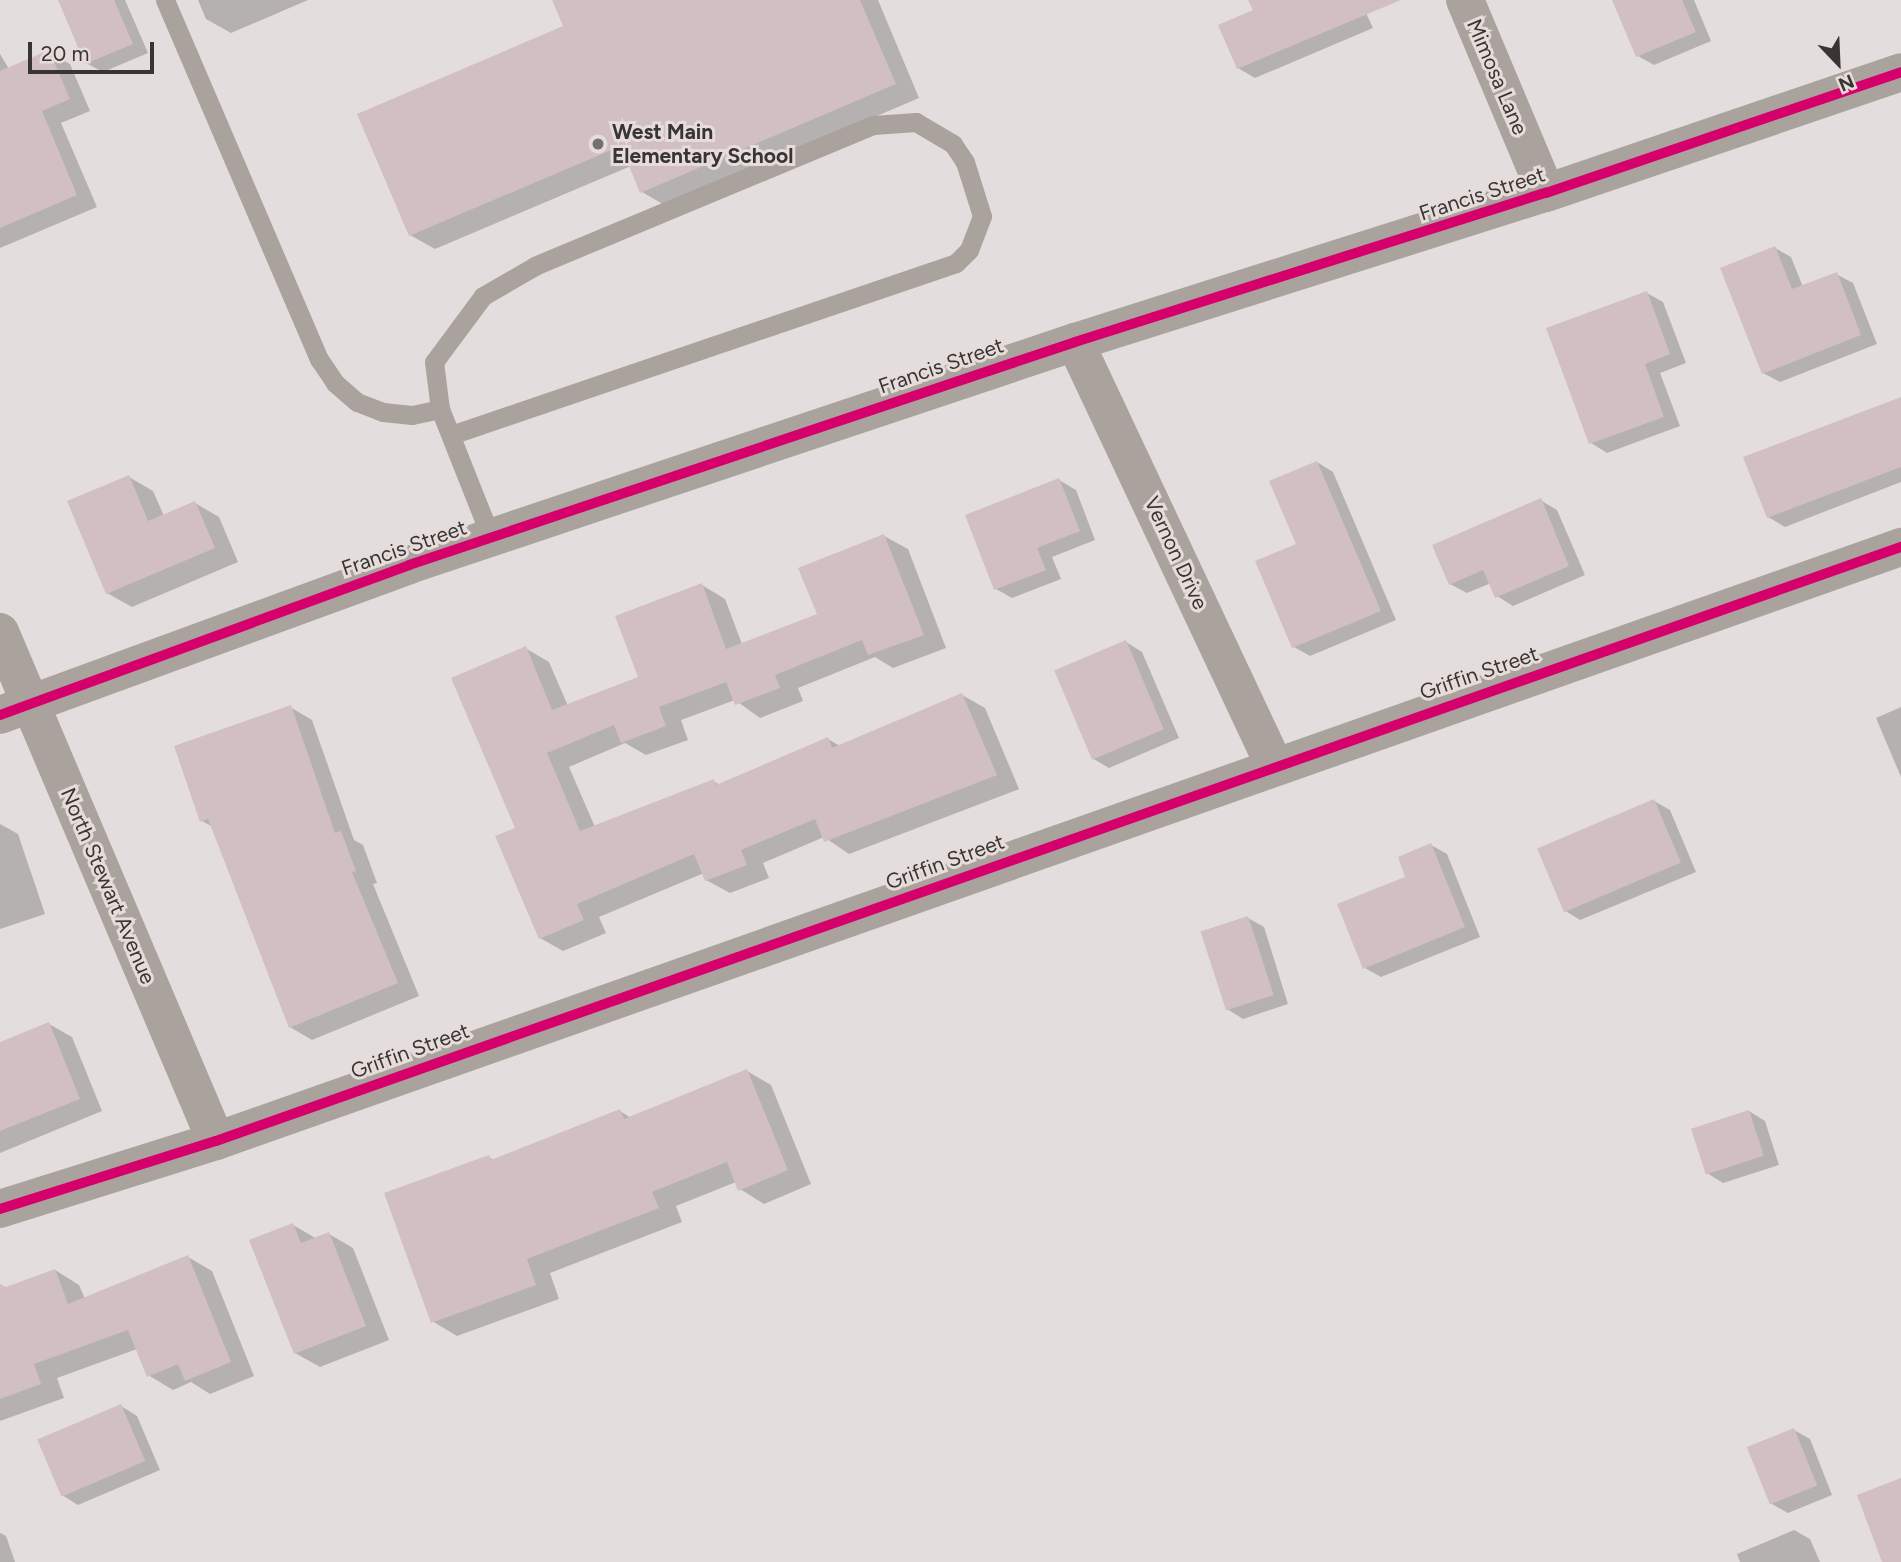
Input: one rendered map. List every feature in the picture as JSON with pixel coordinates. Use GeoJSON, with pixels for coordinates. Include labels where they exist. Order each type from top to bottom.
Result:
{"type":"FeatureCollection","features":[{"type":"Feature","properties":{"kind":"street","name":"Mimosa Lane"},"geometry":{"type":"LineString","coordinates":[[1465,0],[1546,194]]}},
{"type":"Feature","properties":{"kind":"street","name":"Francis Street"},"geometry":{"type":"LineString","coordinates":[[15,710],[491,538],[1075,342],[1546,194],[1901,72]]}},
{"type":"Feature","properties":{"kind":"street","name":"Vernon Drive"},"geometry":{"type":"LineString","coordinates":[[1075,342],[1274,765]]}},
{"type":"Feature","properties":{"kind":"street","name":"Griffin Street"},"geometry":{"type":"LineString","coordinates":[[0,1209],[216,1141],[1274,765],[1901,547]]}},
{"type":"Feature","properties":{"kind":"street","name":"North Stewart Avenue"},"geometry":{"type":"LineString","coordinates":[[0,632],[15,710],[216,1141]]}},
{"type":"Feature","properties":{"kind":"lane"},"geometry":{"type":"LineString","coordinates":[[165,0],[319,359],[335,383],[357,402],[383,412],[412,415],[440,409]]}},
{"type":"Feature","properties":{"kind":"lane"},"geometry":{"type":"LineString","coordinates":[[451,435],[956,263],[978,234],[982,216],[974,181],[953,144],[936,130],[895,121],[873,125],[536,266],[483,296],[460,321],[434,362],[440,409],[491,538]]}},
{"type":"Feature","properties":{"kind":"building"},"geometry":{"type":"Polygon","coordinates":[[[58,0],[114,0],[133,44],[85,64],[58,0]]]}},
{"type":"Feature","properties":{"kind":"building"},"geometry":{"type":"Polygon","coordinates":[[[552,0],[860,0],[896,84],[640,193],[621,146],[409,236],[357,114],[563,26],[552,0]]]}},
{"type":"Feature","properties":{"kind":"building"},"geometry":{"type":"Polygon","coordinates":[[[1248,0],[1401,0],[1237,69],[1218,25],[1253,10],[1248,0]]]}},
{"type":"Feature","properties":{"kind":"building"},"geometry":{"type":"Polygon","coordinates":[[[1612,0],[1682,0],[1696,32],[1636,57],[1612,0]]]}},
{"type":"Feature","properties":{"kind":"building"},"geometry":{"type":"Polygon","coordinates":[[[49,50],[70,99],[42,111],[77,195],[0,228],[0,71],[49,50]]]}},
{"type":"Feature","properties":{"kind":"building"},"geometry":{"type":"Polygon","coordinates":[[[1775,246],[1792,289],[1837,272],[1861,335],[1762,374],[1720,268],[1775,246]]]}},
{"type":"Feature","properties":{"kind":"building"},"geometry":{"type":"Polygon","coordinates":[[[1647,291],[1670,354],[1645,364],[1664,417],[1589,444],[1546,328],[1647,291]]]}},
{"type":"Feature","properties":{"kind":"building"},"geometry":{"type":"Polygon","coordinates":[[[1901,397],[1901,467],[1767,518],[1743,457],[1901,397]]]}},
{"type":"Feature","properties":{"kind":"building"},"geometry":{"type":"Polygon","coordinates":[[[1317,461],[1381,611],[1292,648],[1255,561],[1296,544],[1269,481],[1317,461]]]}},
{"type":"Feature","properties":{"kind":"building"},"geometry":{"type":"Polygon","coordinates":[[[129,475],[148,521],[195,501],[215,548],[106,594],[67,501],[129,475]]]}},
{"type":"Feature","properties":{"kind":"building"},"geometry":{"type":"Polygon","coordinates":[[[1059,478],[1080,531],[1037,548],[1046,570],[994,590],[965,515],[1059,478]]]}},
{"type":"Feature","properties":{"kind":"building"},"geometry":{"type":"Polygon","coordinates":[[[1541,498],[1569,566],[1495,598],[1483,570],[1449,585],[1432,545],[1541,498]]]}},
{"type":"Feature","properties":{"kind":"building"},"geometry":{"type":"Polygon","coordinates":[[[884,534],[924,635],[868,655],[862,640],[775,675],[780,688],[735,705],[726,682],[659,707],[666,726],[621,743],[614,725],[547,753],[580,831],[714,779],[716,785],[828,737],[832,748],[962,693],[997,775],[824,842],[815,819],[741,850],[747,865],[705,881],[694,854],[577,904],[584,920],[539,939],[495,836],[515,828],[451,678],[526,646],[552,710],[638,677],[615,616],[702,583],[726,649],[817,614],[798,568],[884,534]]]}},
{"type":"Feature","properties":{"kind":"building"},"geometry":{"type":"Polygon","coordinates":[[[1126,640],[1164,729],[1092,760],[1054,670],[1126,640]]]}},
{"type":"Feature","properties":{"kind":"building"},"geometry":{"type":"Polygon","coordinates":[[[291,705],[335,833],[341,831],[356,871],[352,872],[398,983],[289,1028],[208,819],[200,822],[174,746],[291,705]]]}},
{"type":"Feature","properties":{"kind":"building"},"geometry":{"type":"Polygon","coordinates":[[[1654,799],[1681,863],[1564,912],[1537,849],[1654,799]]]}},
{"type":"Feature","properties":{"kind":"building"},"geometry":{"type":"Polygon","coordinates":[[[1431,843],[1465,927],[1363,969],[1337,904],[1405,877],[1398,857],[1431,843]]]}},
{"type":"Feature","properties":{"kind":"building"},"geometry":{"type":"Polygon","coordinates":[[[1248,916],[1274,995],[1226,1010],[1200,931],[1248,916]]]}},
{"type":"Feature","properties":{"kind":"building"},"geometry":{"type":"Polygon","coordinates":[[[49,1022],[80,1099],[0,1131],[0,1042],[49,1022]]]}},
{"type":"Feature","properties":{"kind":"building"},"geometry":{"type":"Polygon","coordinates":[[[747,1069],[788,1170],[738,1191],[727,1162],[652,1192],[659,1208],[527,1259],[536,1285],[431,1323],[384,1193],[489,1155],[491,1160],[620,1109],[624,1119],[747,1069]]]}},
{"type":"Feature","properties":{"kind":"building"},"geometry":{"type":"Polygon","coordinates":[[[1749,1110],[1764,1156],[1706,1175],[1691,1129],[1749,1110]]]}},
{"type":"Feature","properties":{"kind":"building"},"geometry":{"type":"Polygon","coordinates":[[[293,1223],[301,1243],[329,1232],[366,1326],[294,1354],[249,1240],[293,1223]]]}},
{"type":"Feature","properties":{"kind":"building"},"geometry":{"type":"Polygon","coordinates":[[[188,1255],[231,1362],[185,1381],[178,1364],[147,1377],[128,1330],[34,1364],[41,1384],[0,1399],[0,1284],[6,1287],[55,1269],[68,1304],[188,1255]]]}},
{"type":"Feature","properties":{"kind":"building"},"geometry":{"type":"Polygon","coordinates":[[[121,1404],[145,1461],[61,1497],[37,1440],[121,1404]]]}},
{"type":"Feature","properties":{"kind":"building"},"geometry":{"type":"Polygon","coordinates":[[[1794,1428],[1817,1485],[1770,1505],[1747,1447],[1794,1428]]]}},
{"type":"Feature","properties":{"kind":"building"},"geometry":{"type":"Polygon","coordinates":[[[1901,1478],[1901,1562],[1882,1562],[1857,1495],[1901,1478]]]}},
{"type":"Feature","properties":{"kind":"cycle path"},"geometry":{"type":"LineString","coordinates":[[0,715],[409,565],[1075,342],[1546,193],[1901,72]]}},
{"type":"Feature","properties":{"kind":"cycle path"},"geometry":{"type":"LineString","coordinates":[[0,1209],[216,1141],[1901,547]]}},
{"type":"Feature","properties":{"kind":"place","name":"West Main Elementary School"},"geometry":{"type":"Point","coordinates":[598,144]}}]}
